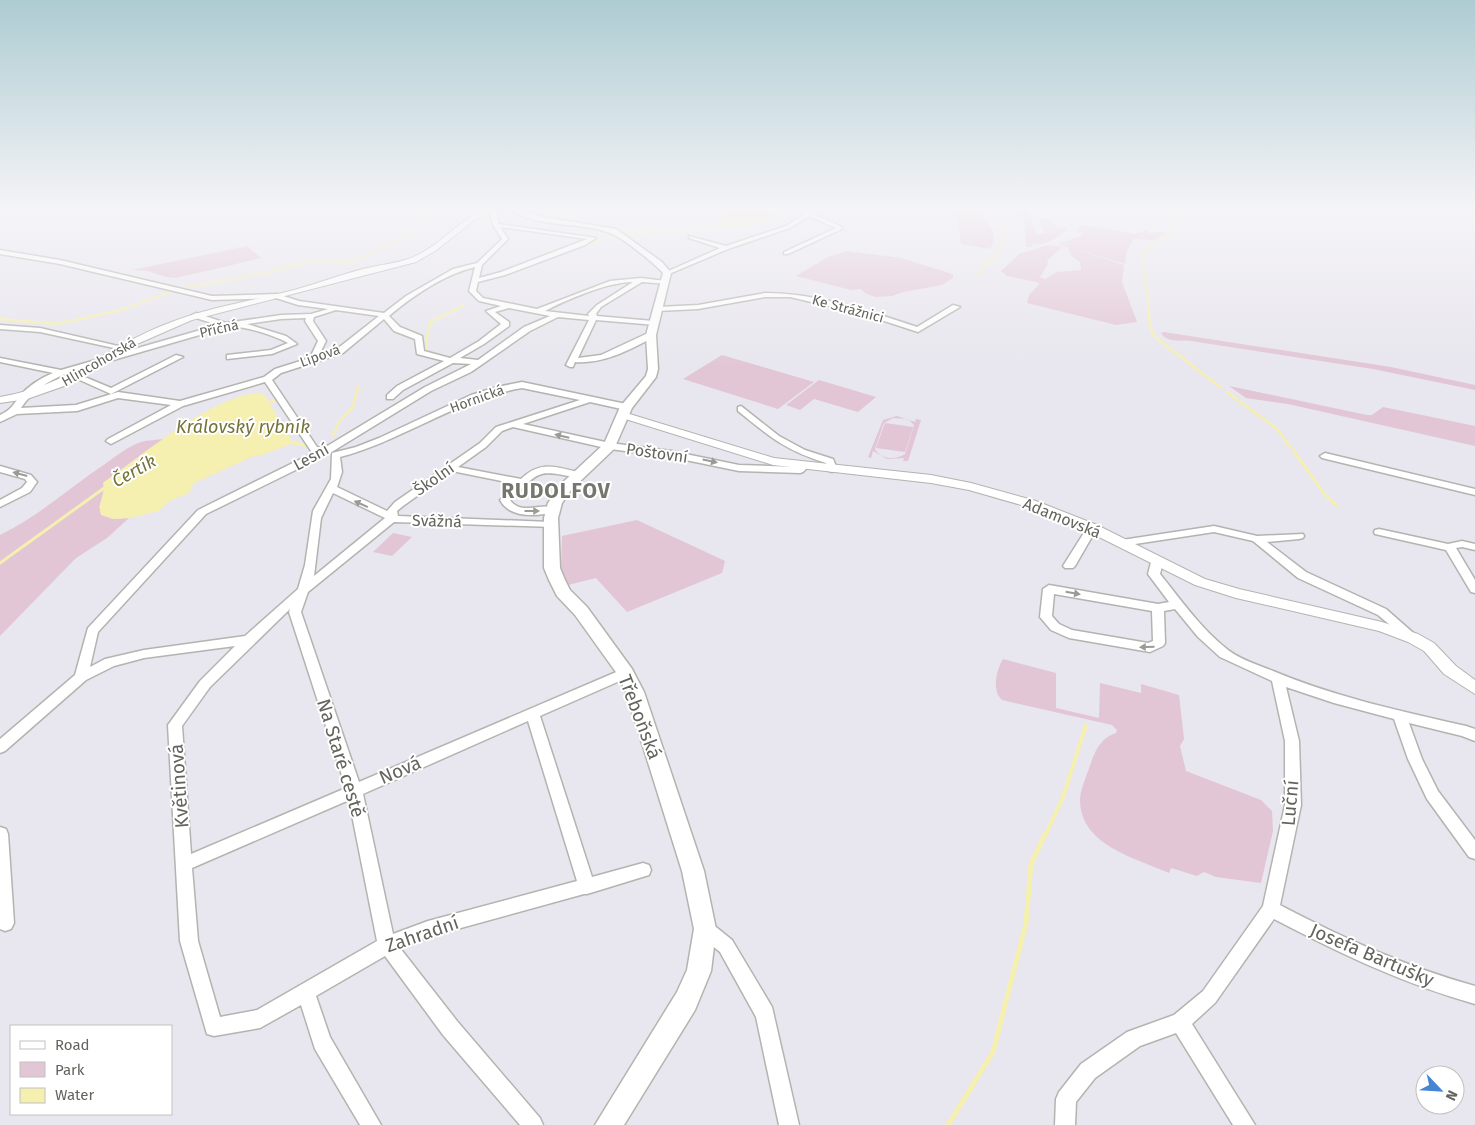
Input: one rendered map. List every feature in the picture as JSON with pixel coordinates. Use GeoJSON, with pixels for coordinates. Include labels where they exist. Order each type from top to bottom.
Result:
{"type":"FeatureCollection","features":[{"type":"Feature","properties":{"kind":"main road"},"geometry":{"type":"LineString","coordinates":[[551,518],[561,492],[610,446],[625,411],[651,377],[653,370],[651,335],[666,278],[659,264],[654,260]]}},
{"type":"Feature","properties":{"kind":"main road","name":"Třeboňská"},"geometry":{"type":"LineString","coordinates":[[551,518],[552,568],[563,592],[580,611],[626,673],[635,692],[692,871],[705,929],[699,971],[686,1001],[609,1125]]}},
{"type":"Feature","properties":{"kind":"street"},"geometry":{"type":"LineString","coordinates":[[51,260],[212,298],[278,296],[298,303],[384,314],[397,329],[419,338],[420,352],[450,360],[478,362]]}},
{"type":"Feature","properties":{"kind":"street","name":"Hlincohorská"},"geometry":{"type":"LineString","coordinates":[[0,400],[24,397],[77,377],[123,348],[153,332],[196,315],[278,296],[408,260]]}},
{"type":"Feature","properties":{"kind":"street","name":"Lipová"},"geometry":{"type":"LineString","coordinates":[[111,441],[180,404],[216,396],[267,379],[278,372],[346,347],[384,314],[416,292],[443,276],[478,264],[482,260]]}},
{"type":"Feature","properties":{"kind":"street"},"geometry":{"type":"LineString","coordinates":[[474,281],[522,267],[533,260]]}},
{"type":"Feature","properties":{"kind":"street"},"geometry":{"type":"LineString","coordinates":[[520,308],[565,300],[621,279],[666,278],[701,260]]}},
{"type":"Feature","properties":{"kind":"street"},"geometry":{"type":"LineString","coordinates":[[478,264],[472,291],[476,298],[557,314],[653,323]]}},
{"type":"Feature","properties":{"kind":"street"},"geometry":{"type":"LineString","coordinates":[[641,280],[599,306],[592,314],[594,317],[572,363],[614,354],[651,335]]}},
{"type":"Feature","properties":{"kind":"street","name":"Ke Strážnici"},"geometry":{"type":"LineString","coordinates":[[658,309],[715,305],[766,296],[790,295],[868,313],[918,330],[956,307]]}},
{"type":"Feature","properties":{"kind":"street"},"geometry":{"type":"LineString","coordinates":[[539,311],[553,303]]}},
{"type":"Feature","properties":{"kind":"street"},"geometry":{"type":"LineString","coordinates":[[390,397],[400,388],[485,340],[506,324],[490,311],[510,306]]}},
{"type":"Feature","properties":{"kind":"street","name":"Příčná"},"geometry":{"type":"LineString","coordinates":[[62,372],[226,325],[311,316],[334,309]]}},
{"type":"Feature","properties":{"kind":"street","name":"Lesní"},"geometry":{"type":"LineString","coordinates":[[81,677],[92,632],[202,512],[330,453],[428,389],[462,373],[527,329],[557,314]]}},
{"type":"Feature","properties":{"kind":"street"},"geometry":{"type":"LineString","coordinates":[[196,315],[226,325]]}},
{"type":"Feature","properties":{"kind":"street"},"geometry":{"type":"LineString","coordinates":[[311,316],[309,321],[322,341],[313,360]]}},
{"type":"Feature","properties":{"kind":"street"},"geometry":{"type":"LineString","coordinates":[[230,357],[272,352],[293,344],[286,339],[240,324]]}},
{"type":"Feature","properties":{"kind":"street"},"geometry":{"type":"LineString","coordinates":[[0,327],[40,330],[123,348]]}},
{"type":"Feature","properties":{"kind":"street"},"geometry":{"type":"LineString","coordinates":[[15,410],[77,408],[115,393],[179,357]]}},
{"type":"Feature","properties":{"kind":"street"},"geometry":{"type":"LineString","coordinates":[[0,360],[62,372]]}},
{"type":"Feature","properties":{"kind":"street"},"geometry":{"type":"LineString","coordinates":[[0,419],[15,410],[24,397],[44,380],[62,372]]}},
{"type":"Feature","properties":{"kind":"street"},"geometry":{"type":"LineString","coordinates":[[77,377],[115,393],[180,404]]}},
{"type":"Feature","properties":{"kind":"street"},"geometry":{"type":"LineString","coordinates":[[267,379],[314,449],[330,453]]}},
{"type":"Feature","properties":{"kind":"street","name":"Hornická"},"geometry":{"type":"LineString","coordinates":[[330,453],[365,448],[472,398],[504,387],[522,385],[589,399],[625,411]]}},
{"type":"Feature","properties":{"kind":"street","name":"Školní"},"geometry":{"type":"LineString","coordinates":[[300,592],[393,517],[392,510],[399,504],[483,445],[499,429],[510,424],[522,423],[542,413],[589,399]]}},
{"type":"Feature","properties":{"kind":"street"},"geometry":{"type":"LineString","coordinates":[[741,409],[776,438],[802,452],[830,461],[832,469]]}},
{"type":"Feature","properties":{"kind":"street","name":"Adamovská"},"geometry":{"type":"LineString","coordinates":[[625,411],[755,456],[802,468],[923,478],[971,487],[1032,504],[1092,528],[1200,582],[1231,592],[1382,627],[1413,638],[1428,647],[1450,670],[1475,688]]}},
{"type":"Feature","properties":{"kind":"street","name":"Poštovní"},"geometry":{"type":"LineString","coordinates":[[510,424],[610,446],[671,454],[739,468],[802,468]]}},
{"type":"Feature","properties":{"kind":"street","name":"Na Staré cestě"},"geometry":{"type":"LineString","coordinates":[[330,453],[338,466],[336,479],[318,512],[309,574],[300,592],[295,612],[354,789],[387,945],[450,1028],[533,1125]]}},
{"type":"Feature","properties":{"kind":"street"},"geometry":{"type":"LineString","coordinates":[[1325,456],[1361,460],[1475,492]]}},
{"type":"Feature","properties":{"kind":"street"},"geometry":{"type":"LineString","coordinates":[[450,468],[521,482]]}},
{"type":"Feature","properties":{"kind":"street"},"geometry":{"type":"LineString","coordinates":[[0,469],[28,476],[32,482],[26,490],[0,504]]}},
{"type":"Feature","properties":{"kind":"street"},"geometry":{"type":"LineString","coordinates":[[551,518],[518,510],[505,503],[506,496],[530,474],[541,469],[578,475]]}},
{"type":"Feature","properties":{"kind":"street","name":"Svážná"},"geometry":{"type":"LineString","coordinates":[[332,488],[344,496],[399,520],[551,518]]}},
{"type":"Feature","properties":{"kind":"street"},"geometry":{"type":"LineString","coordinates":[[1069,566],[1092,528]]}},
{"type":"Feature","properties":{"kind":"street"},"geometry":{"type":"LineString","coordinates":[[1122,543],[1214,529],[1257,539],[1300,536]]}},
{"type":"Feature","properties":{"kind":"street"},"geometry":{"type":"LineString","coordinates":[[1379,532],[1450,548],[1475,589]]}},
{"type":"Feature","properties":{"kind":"street"},"geometry":{"type":"LineString","coordinates":[[1257,539],[1302,575],[1382,612],[1413,638]]}},
{"type":"Feature","properties":{"kind":"street"},"geometry":{"type":"LineString","coordinates":[[1450,548],[1453,545],[1462,544],[1475,547]]}},
{"type":"Feature","properties":{"kind":"street"},"geometry":{"type":"LineString","coordinates":[[1157,562],[1154,574],[1198,628],[1222,652],[1278,679],[1323,695],[1470,734]]}},
{"type":"Feature","properties":{"kind":"street"},"geometry":{"type":"LineString","coordinates":[[1158,608],[1159,643],[1150,648],[1069,634],[1054,627],[1046,617],[1048,589],[1158,608],[1178,604]]}},
{"type":"Feature","properties":{"kind":"street","name":"Květinová"},"geometry":{"type":"LineString","coordinates":[[214,1027],[189,941],[175,725],[205,684],[300,592]]}},
{"type":"Feature","properties":{"kind":"street"},"geometry":{"type":"LineString","coordinates":[[0,747],[81,677],[110,662],[144,654],[249,640]]}},
{"type":"Feature","properties":{"kind":"street","name":"Nová"},"geometry":{"type":"LineString","coordinates":[[185,864],[354,789],[626,673]]}},
{"type":"Feature","properties":{"kind":"street","name":"Luční"},"geometry":{"type":"LineString","coordinates":[[1180,1022],[1209,997],[1271,909],[1293,805],[1292,741],[1278,679]]}},
{"type":"Feature","properties":{"kind":"street"},"geometry":{"type":"LineString","coordinates":[[533,714],[587,887]]}},
{"type":"Feature","properties":{"kind":"street"},"geometry":{"type":"LineString","coordinates":[[1399,716],[1415,759],[1432,795],[1475,852]]}},
{"type":"Feature","properties":{"kind":"street"},"geometry":{"type":"LineString","coordinates":[[0,834],[5,923]]}},
{"type":"Feature","properties":{"kind":"street","name":"Zahradní"},"geometry":{"type":"LineString","coordinates":[[214,1027],[260,1019],[387,945],[428,929],[587,887],[643,870]]}},
{"type":"Feature","properties":{"kind":"street","name":"Josefa Bartušky"},"geometry":{"type":"LineString","coordinates":[[1271,909],[1352,952],[1452,990],[1475,995]]}},
{"type":"Feature","properties":{"kind":"street"},"geometry":{"type":"LineString","coordinates":[[705,929],[726,946],[765,1014],[788,1125]]}},
{"type":"Feature","properties":{"kind":"street"},"geometry":{"type":"LineString","coordinates":[[306,992],[322,1042],[371,1125]]}},
{"type":"Feature","properties":{"kind":"street"},"geometry":{"type":"LineString","coordinates":[[1065,1125],[1066,1099],[1088,1071],[1134,1039],[1180,1022],[1245,1125]]}},
{"type":"Feature","properties":{"kind":"green space"},"geometry":{"type":"Polygon","coordinates":[[[178,260],[250,260],[176,278],[148,271],[132,270],[178,260]]]}},
{"type":"Feature","properties":{"kind":"green space"},"geometry":{"type":"Polygon","coordinates":[[[822,260],[909,260],[949,273],[953,275],[953,278],[942,285],[903,292],[892,296],[875,297],[861,289],[851,290],[796,276],[822,260]]]}},
{"type":"Feature","properties":{"kind":"green space"},"geometry":{"type":"Polygon","coordinates":[[[1012,260],[1048,260],[1048,264],[1040,277],[1045,279],[1057,272],[1081,270],[1080,262],[1078,260],[1110,260],[1124,265],[1122,282],[1137,322],[1116,325],[1027,303],[1029,295],[1040,283],[1007,276],[1001,271],[1012,260]]]}},
{"type":"Feature","properties":{"kind":"green space"},"geometry":{"type":"Polygon","coordinates":[[[1113,260],[1126,260],[1125,264],[1113,260]]]}},
{"type":"Feature","properties":{"kind":"green space"},"geometry":{"type":"Polygon","coordinates":[[[1161,333],[1391,367],[1475,385],[1475,390],[1373,369],[1191,341],[1170,340],[1161,333]]]}},
{"type":"Feature","properties":{"kind":"green space"},"geometry":{"type":"Polygon","coordinates":[[[722,355],[814,382],[778,409],[683,379],[722,355]]]}},
{"type":"Feature","properties":{"kind":"green space"},"geometry":{"type":"Polygon","coordinates":[[[819,380],[876,397],[858,412],[814,399],[800,410],[786,405],[819,380]]]}},
{"type":"Feature","properties":{"kind":"green space"},"geometry":{"type":"Polygon","coordinates":[[[1229,386],[1367,415],[1372,415],[1383,407],[1475,426],[1475,446],[1288,404],[1246,398],[1229,386]]]}},
{"type":"Feature","properties":{"kind":"green space"},"geometry":{"type":"Polygon","coordinates":[[[897,416],[905,419],[893,418],[884,423],[875,449],[885,457],[893,458],[905,454],[914,425],[909,420],[915,422],[916,419],[921,420],[908,461],[903,461],[904,458],[887,459],[873,451],[871,458],[868,457],[883,420],[897,416]]]}},
{"type":"Feature","properties":{"kind":"green space"},"geometry":{"type":"Polygon","coordinates":[[[885,423],[913,427],[905,452],[876,448],[885,423]]]}},
{"type":"Feature","properties":{"kind":"green space"},"geometry":{"type":"Polygon","coordinates":[[[164,439],[103,483],[105,487],[99,508],[113,519],[129,518],[107,538],[76,558],[0,636],[0,535],[28,520],[127,449],[141,442],[164,439]]]}},
{"type":"Feature","properties":{"kind":"green space"},"geometry":{"type":"Polygon","coordinates":[[[637,520],[725,561],[722,573],[627,612],[596,578],[568,585],[561,572],[562,536],[637,520]]]}},
{"type":"Feature","properties":{"kind":"green space"},"geometry":{"type":"Polygon","coordinates":[[[393,533],[412,537],[392,556],[373,552],[393,533]]]}},
{"type":"Feature","properties":{"kind":"green space"},"geometry":{"type":"Polygon","coordinates":[[[1003,659],[1056,673],[1056,708],[1099,718],[1100,683],[1141,693],[1141,684],[1179,695],[1184,739],[1180,746],[1186,771],[1261,800],[1272,811],[1273,831],[1261,883],[1216,877],[1204,872],[1197,876],[1171,868],[1169,873],[1126,855],[1100,839],[1090,829],[1083,816],[1080,801],[1081,793],[1098,748],[1105,739],[1116,733],[1117,730],[1112,725],[1002,700],[997,691],[996,680],[1003,659]]]}},
{"type":"Feature","properties":{"kind":"water","name":"Královský rybník"},"geometry":{"type":"Polygon","coordinates":[[[257,393],[264,394],[293,443],[262,455],[254,456],[194,483],[189,493],[169,501],[159,511],[129,518],[113,519],[101,515],[103,483],[198,416],[238,397],[257,393]]]}},
{"type":"Feature","properties":{"kind":"waterway"},"geometry":{"type":"LineString","coordinates":[[179,289],[264,273],[312,260]]}},
{"type":"Feature","properties":{"kind":"waterway"},"geometry":{"type":"LineString","coordinates":[[320,260],[348,263],[354,260]]}},
{"type":"Feature","properties":{"kind":"waterway","name":"Čertík"},"geometry":{"type":"LineString","coordinates":[[539,262],[543,260]]}},
{"type":"Feature","properties":{"kind":"waterway"},"geometry":{"type":"LineString","coordinates":[[979,277],[984,266],[990,260]]}},
{"type":"Feature","properties":{"kind":"waterway"},"geometry":{"type":"LineString","coordinates":[[1143,260],[1149,310]]}},
{"type":"Feature","properties":{"kind":"waterway"},"geometry":{"type":"LineString","coordinates":[[122,310],[170,292]]}},
{"type":"Feature","properties":{"kind":"waterway","name":"Čertík"},"geometry":{"type":"LineString","coordinates":[[454,310],[464,305]]}},
{"type":"Feature","properties":{"kind":"waterway","name":"Čertík"},"geometry":{"type":"LineString","coordinates":[[425,349],[430,322],[457,309]]}},
{"type":"Feature","properties":{"kind":"waterway"},"geometry":{"type":"LineString","coordinates":[[1148,309],[1151,329],[1155,337],[1220,387]]}},
{"type":"Feature","properties":{"kind":"waterway"},"geometry":{"type":"LineString","coordinates":[[0,319],[56,324],[122,310]]}},
{"type":"Feature","properties":{"kind":"waterway"},"geometry":{"type":"LineString","coordinates":[[333,435],[339,422],[353,407],[358,387]]}},
{"type":"Feature","properties":{"kind":"waterway"},"geometry":{"type":"LineString","coordinates":[[1227,392],[1277,429],[1286,441]]}},
{"type":"Feature","properties":{"kind":"waterway","name":"Čertík"},"geometry":{"type":"LineString","coordinates":[[268,403],[280,398]]}},
{"type":"Feature","properties":{"kind":"waterway"},"geometry":{"type":"LineString","coordinates":[[1285,440],[1290,447]]}},
{"type":"Feature","properties":{"kind":"waterway"},"geometry":{"type":"LineString","coordinates":[[289,442],[309,446]]}},
{"type":"Feature","properties":{"kind":"waterway"},"geometry":{"type":"LineString","coordinates":[[1293,450],[1326,496],[1337,506]]}},
{"type":"Feature","properties":{"kind":"waterway","name":"Čertík"},"geometry":{"type":"LineString","coordinates":[[0,563],[107,486]]}},
{"type":"Feature","properties":{"kind":"waterway"},"geometry":{"type":"LineString","coordinates":[[1045,836],[1063,797],[1086,725]]}},
{"type":"Feature","properties":{"kind":"waterway"},"geometry":{"type":"LineString","coordinates":[[948,1125],[993,1052],[1026,923],[1031,864],[1045,834]]}},
{"type":"Feature","properties":{"kind":"district","name":"RUDOLFOV"},"geometry":{"type":"Point","coordinates":[556,491]}}]}
